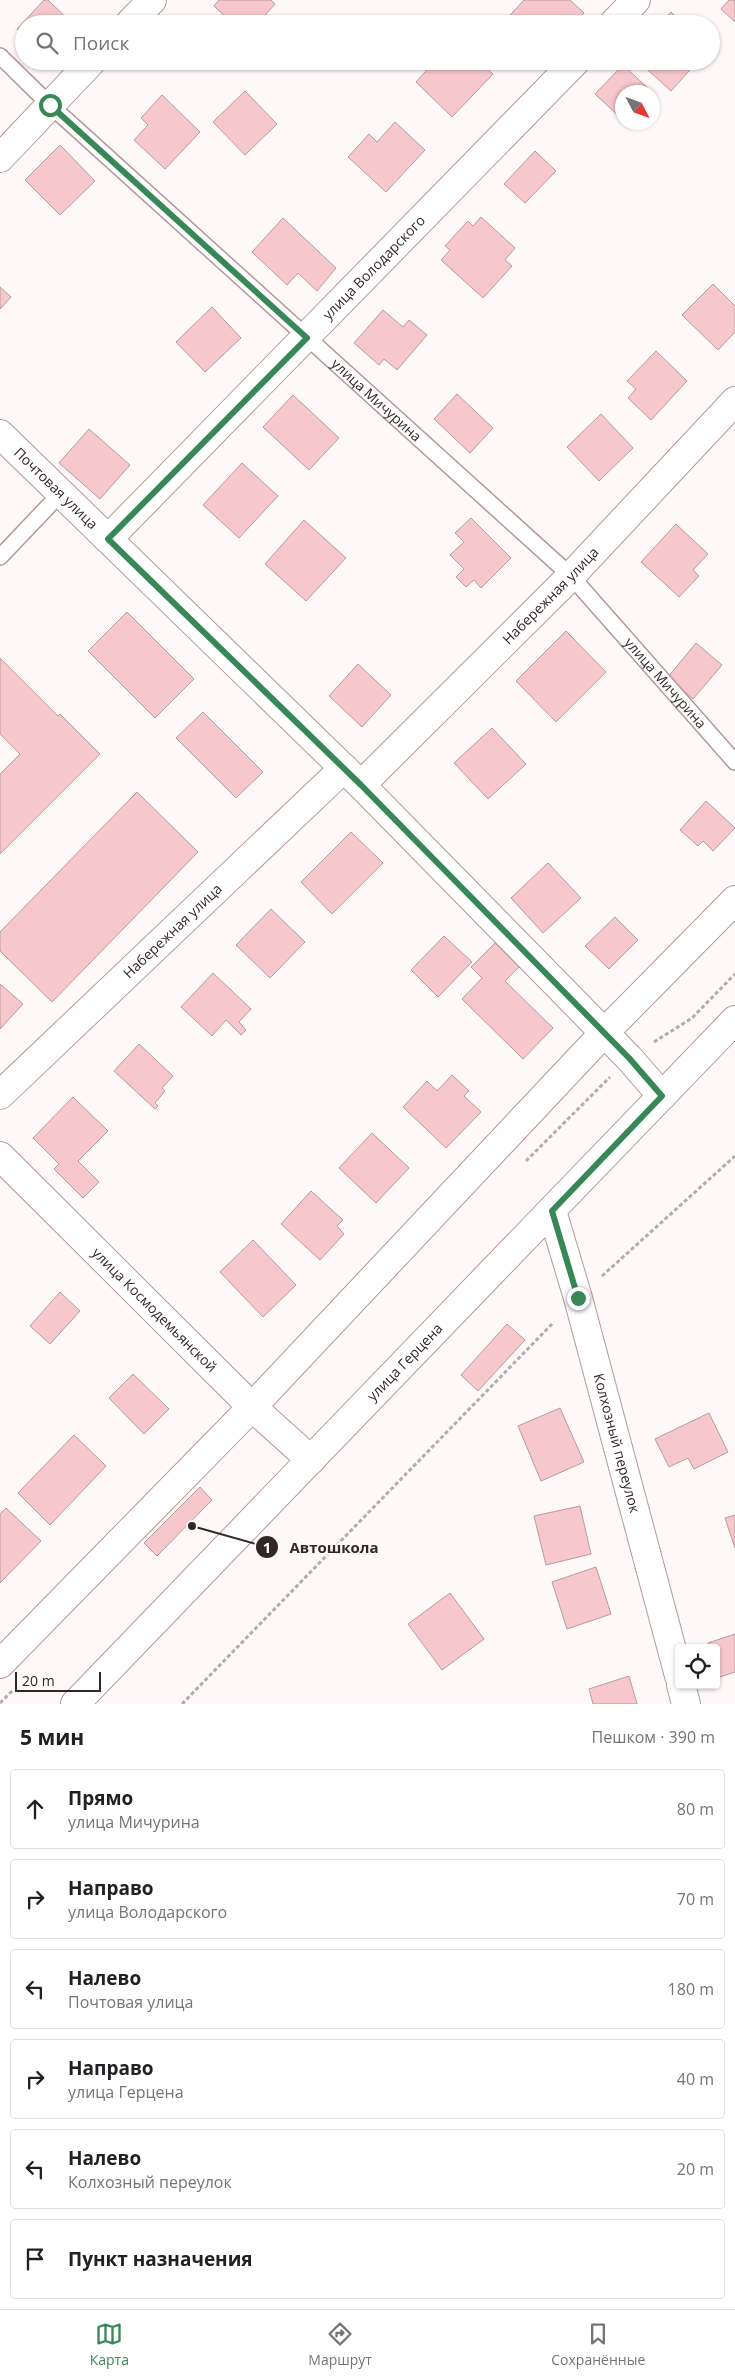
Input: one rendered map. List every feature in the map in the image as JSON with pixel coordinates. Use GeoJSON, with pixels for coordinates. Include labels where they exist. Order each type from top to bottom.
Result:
{"type":"FeatureCollection","features":[{"type":"Feature","properties":{"kind":"street"},"geometry":{"type":"LineString","coordinates":[[138,15],[152,0]]}},
{"type":"Feature","properties":{"kind":"street"},"geometry":{"type":"LineString","coordinates":[[622,15],[636,0]]}},
{"type":"Feature","properties":{"kind":"street"},"geometry":{"type":"LineString","coordinates":[[0,158],[83,70]]}},
{"type":"Feature","properties":{"kind":"street","name":"улица Володарского"},"geometry":{"type":"LineString","coordinates":[[108,539],[307,338],[567,70]]}},
{"type":"Feature","properties":{"kind":"street","name":"Набережная улица"},"geometry":{"type":"LineString","coordinates":[[0,1095],[353,777],[572,576],[735,401]]}},
{"type":"Feature","properties":{"kind":"street","name":"Почтовая улица"},"geometry":{"type":"LineString","coordinates":[[0,434],[353,777],[604,1033],[662,1096]]}},
{"type":"Feature","properties":{"kind":"street"},"geometry":{"type":"LineString","coordinates":[[0,1664],[252,1407],[604,1033],[735,900]]}},
{"type":"Feature","properties":{"kind":"street","name":"улица Герцена"},"geometry":{"type":"LineString","coordinates":[[74,1704],[735,1020]]}},
{"type":"Feature","properties":{"kind":"street","name":"улица Космодемьянской"},"geometry":{"type":"LineString","coordinates":[[0,1156],[252,1407],[311,1460]]}},
{"type":"Feature","properties":{"kind":"street","name":"Колхозный переулок"},"geometry":{"type":"LineString","coordinates":[[552,1211],[578,1298],[675,1661]]}},
{"type":"Feature","properties":{"kind":"street"},"geometry":{"type":"LineString","coordinates":[[682,1689],[686,1704]]}},
{"type":"Feature","properties":{"kind":"lane","name":"улица Мичурина"},"geometry":{"type":"LineString","coordinates":[[0,56],[50,105],[572,576],[735,762]]}},
{"type":"Feature","properties":{"kind":"lane"},"geometry":{"type":"LineString","coordinates":[[0,557],[61,493]]}},
{"type":"Feature","properties":{"kind":"path"},"geometry":{"type":"LineString","coordinates":[[182,1704],[578,1298],[735,1156]]}},
{"type":"Feature","properties":{"kind":"building"},"geometry":{"type":"Polygon","coordinates":[[[44,0],[48,0],[64,15],[30,15],[44,0]]]}},
{"type":"Feature","properties":{"kind":"building"},"geometry":{"type":"Polygon","coordinates":[[[219,0],[271,0],[275,4],[265,15],[224,15],[214,6],[219,0]]]}},
{"type":"Feature","properties":{"kind":"building"},"geometry":{"type":"Polygon","coordinates":[[[524,0],[570,0],[584,13],[582,15],[510,15],[524,0]]]}},
{"type":"Feature","properties":{"kind":"building"},"geometry":{"type":"Polygon","coordinates":[[[729,0],[735,0],[735,22],[721,9],[729,0]]]}},
{"type":"Feature","properties":{"kind":"building"},"geometry":{"type":"Polygon","coordinates":[[[427,70],[489,70],[493,74],[452,117],[416,82],[427,70]]]}},
{"type":"Feature","properties":{"kind":"building"},"geometry":{"type":"Polygon","coordinates":[[[618,70],[628,70],[644,85],[615,85],[615,113],[595,94],[618,70]]]}},
{"type":"Feature","properties":{"kind":"building"},"geometry":{"type":"Polygon","coordinates":[[[648,70],[690,70],[671,91],[648,70]]]}},
{"type":"Feature","properties":{"kind":"building"},"geometry":{"type":"Polygon","coordinates":[[[245,91],[277,124],[245,155],[213,122],[245,91]]]}},
{"type":"Feature","properties":{"kind":"building"},"geometry":{"type":"Polygon","coordinates":[[[162,95],[200,132],[165,169],[134,140],[148,125],[141,118],[162,95]]]}},
{"type":"Feature","properties":{"kind":"building"},"geometry":{"type":"Polygon","coordinates":[[[395,122],[425,150],[386,192],[348,157],[369,134],[377,142],[395,122]]]}},
{"type":"Feature","properties":{"kind":"building"},"geometry":{"type":"Polygon","coordinates":[[[60,145],[95,181],[60,215],[25,180],[60,145]]]}},
{"type":"Feature","properties":{"kind":"building"},"geometry":{"type":"Polygon","coordinates":[[[535,151],[556,171],[525,203],[504,184],[535,151]]]}},
{"type":"Feature","properties":{"kind":"building"},"geometry":{"type":"Polygon","coordinates":[[[481,217],[515,248],[505,260],[512,266],[483,298],[441,260],[450,250],[445,246],[468,221],[473,226],[481,217]]]}},
{"type":"Feature","properties":{"kind":"building"},"geometry":{"type":"Polygon","coordinates":[[[283,218],[336,268],[317,291],[298,273],[287,285],[252,252],[283,218]]]}},
{"type":"Feature","properties":{"kind":"building"},"geometry":{"type":"Polygon","coordinates":[[[713,284],[735,306],[735,332],[718,350],[682,315],[713,284]]]}},
{"type":"Feature","properties":{"kind":"building"},"geometry":{"type":"Polygon","coordinates":[[[0,287],[11,297],[0,309],[0,287]]]}},
{"type":"Feature","properties":{"kind":"building"},"geometry":{"type":"Polygon","coordinates":[[[212,307],[241,338],[205,372],[176,342],[212,307]]]}},
{"type":"Feature","properties":{"kind":"building"},"geometry":{"type":"Polygon","coordinates":[[[383,310],[403,327],[409,320],[427,335],[397,370],[384,359],[379,365],[354,343],[383,310]]]}},
{"type":"Feature","properties":{"kind":"building"},"geometry":{"type":"Polygon","coordinates":[[[656,351],[687,381],[651,420],[628,398],[636,389],[627,381],[656,351]]]}},
{"type":"Feature","properties":{"kind":"building"},"geometry":{"type":"Polygon","coordinates":[[[457,394],[493,428],[470,453],[434,419],[457,394]]]}},
{"type":"Feature","properties":{"kind":"building"},"geometry":{"type":"Polygon","coordinates":[[[293,395],[339,438],[309,470],[263,427],[293,395]]]}},
{"type":"Feature","properties":{"kind":"building"},"geometry":{"type":"Polygon","coordinates":[[[601,414],[633,448],[599,481],[567,447],[601,414]]]}},
{"type":"Feature","properties":{"kind":"building"},"geometry":{"type":"Polygon","coordinates":[[[89,429],[130,465],[100,499],[59,463],[89,429]]]}},
{"type":"Feature","properties":{"kind":"building"},"geometry":{"type":"Polygon","coordinates":[[[242,463],[278,496],[239,538],[203,505],[242,463]]]}},
{"type":"Feature","properties":{"kind":"building"},"geometry":{"type":"Polygon","coordinates":[[[471,518],[511,558],[481,588],[474,580],[466,587],[456,577],[464,569],[450,555],[464,542],[455,533],[471,518]]]}},
{"type":"Feature","properties":{"kind":"building"},"geometry":{"type":"Polygon","coordinates":[[[304,520],[346,558],[306,601],[265,564],[304,520]]]}},
{"type":"Feature","properties":{"kind":"building"},"geometry":{"type":"Polygon","coordinates":[[[676,524],[708,554],[693,570],[699,576],[679,597],[641,562],[676,524]]]}},
{"type":"Feature","properties":{"kind":"building"},"geometry":{"type":"Polygon","coordinates":[[[127,612],[194,679],[155,718],[88,651],[127,612]]]}},
{"type":"Feature","properties":{"kind":"building"},"geometry":{"type":"Polygon","coordinates":[[[566,631],[606,672],[556,722],[516,681],[566,631]]]}},
{"type":"Feature","properties":{"kind":"building"},"geometry":{"type":"Polygon","coordinates":[[[696,643],[722,665],[693,699],[668,677],[696,643]]]}},
{"type":"Feature","properties":{"kind":"building"},"geometry":{"type":"Polygon","coordinates":[[[0,658],[58,716],[60,714],[100,754],[0,854],[0,774],[20,754],[0,734],[0,658]]]}},
{"type":"Feature","properties":{"kind":"building"},"geometry":{"type":"Polygon","coordinates":[[[358,664],[391,695],[362,727],[329,696],[358,664]]]}},
{"type":"Feature","properties":{"kind":"building"},"geometry":{"type":"Polygon","coordinates":[[[203,712],[263,772],[236,798],[176,738],[203,712]]]}},
{"type":"Feature","properties":{"kind":"building"},"geometry":{"type":"Polygon","coordinates":[[[492,728],[526,764],[488,799],[454,763],[492,728]]]}},
{"type":"Feature","properties":{"kind":"building"},"geometry":{"type":"Polygon","coordinates":[[[137,792],[198,852],[52,1002],[0,951],[0,932],[137,792]]]}},
{"type":"Feature","properties":{"kind":"building"},"geometry":{"type":"Polygon","coordinates":[[[706,801],[735,828],[713,851],[703,841],[698,846],[680,830],[706,801]]]}},
{"type":"Feature","properties":{"kind":"building"},"geometry":{"type":"Polygon","coordinates":[[[351,832],[383,863],[332,914],[301,882],[351,832]]]}},
{"type":"Feature","properties":{"kind":"building"},"geometry":{"type":"Polygon","coordinates":[[[548,863],[581,898],[543,933],[511,898],[548,863]]]}},
{"type":"Feature","properties":{"kind":"building"},"geometry":{"type":"Polygon","coordinates":[[[271,909],[305,942],[270,978],[236,945],[271,909]]]}},
{"type":"Feature","properties":{"kind":"building"},"geometry":{"type":"Polygon","coordinates":[[[615,917],[638,940],[609,969],[585,946],[615,917]]]}},
{"type":"Feature","properties":{"kind":"building"},"geometry":{"type":"Polygon","coordinates":[[[444,936],[472,962],[438,997],[411,970],[444,936]]]}},
{"type":"Feature","properties":{"kind":"building"},"geometry":{"type":"Polygon","coordinates":[[[495,943],[519,967],[505,981],[553,1028],[523,1059],[462,999],[482,978],[471,967],[495,943]]]}},
{"type":"Feature","properties":{"kind":"building"},"geometry":{"type":"Polygon","coordinates":[[[213,973],[251,1009],[239,1022],[246,1030],[241,1035],[226,1020],[212,1036],[181,1007],[213,973]]]}},
{"type":"Feature","properties":{"kind":"building"},"geometry":{"type":"Polygon","coordinates":[[[0,984],[23,1004],[0,1029],[0,984]]]}},
{"type":"Feature","properties":{"kind":"building"},"geometry":{"type":"Polygon","coordinates":[[[139,1044],[173,1076],[162,1088],[165,1091],[155,1103],[158,1106],[155,1109],[114,1071],[139,1044]]]}},
{"type":"Feature","properties":{"kind":"building"},"geometry":{"type":"Polygon","coordinates":[[[452,1075],[469,1091],[464,1096],[481,1112],[446,1148],[403,1107],[427,1081],[437,1091],[452,1075]]]}},
{"type":"Feature","properties":{"kind":"building"},"geometry":{"type":"Polygon","coordinates":[[[73,1097],[108,1131],[78,1161],[99,1182],[83,1198],[54,1169],[59,1164],[33,1138],[73,1097]]]}},
{"type":"Feature","properties":{"kind":"building"},"geometry":{"type":"Polygon","coordinates":[[[372,1133],[409,1168],[376,1203],[339,1168],[372,1133]]]}},
{"type":"Feature","properties":{"kind":"building"},"geometry":{"type":"Polygon","coordinates":[[[311,1191],[343,1220],[337,1226],[344,1234],[320,1260],[281,1224],[311,1191]]]}},
{"type":"Feature","properties":{"kind":"building"},"geometry":{"type":"Polygon","coordinates":[[[253,1240],[296,1285],[263,1317],[220,1272],[253,1240]]]}},
{"type":"Feature","properties":{"kind":"building"},"geometry":{"type":"Polygon","coordinates":[[[60,1292],[80,1311],[50,1344],[30,1326],[60,1292]]]}},
{"type":"Feature","properties":{"kind":"building"},"geometry":{"type":"Polygon","coordinates":[[[507,1324],[525,1340],[478,1391],[461,1375],[507,1324]]]}},
{"type":"Feature","properties":{"kind":"building"},"geometry":{"type":"Polygon","coordinates":[[[133,1374],[169,1409],[144,1434],[109,1398],[133,1374]]]}},
{"type":"Feature","properties":{"kind":"building"},"geometry":{"type":"Polygon","coordinates":[[[560,1408],[584,1462],[541,1481],[518,1426],[560,1408]]]}},
{"type":"Feature","properties":{"kind":"building"},"geometry":{"type":"Polygon","coordinates":[[[709,1413],[728,1452],[694,1469],[688,1458],[669,1467],[655,1439],[709,1413]]]}},
{"type":"Feature","properties":{"kind":"building"},"geometry":{"type":"Polygon","coordinates":[[[74,1435],[106,1466],[50,1525],[18,1493],[74,1435]]]}},
{"type":"Feature","properties":{"kind":"building"},"geometry":{"type":"Polygon","coordinates":[[[200,1487],[212,1500],[157,1556],[144,1543],[200,1487]]]}},
{"type":"Feature","properties":{"kind":"building"},"geometry":{"type":"Polygon","coordinates":[[[580,1506],[591,1554],[546,1565],[534,1516],[580,1506]]]}},
{"type":"Feature","properties":{"kind":"building"},"geometry":{"type":"Polygon","coordinates":[[[6,1508],[41,1541],[0,1583],[0,1514],[6,1508]]]}},
{"type":"Feature","properties":{"kind":"building"},"geometry":{"type":"Polygon","coordinates":[[[735,1515],[735,1548],[725,1518],[735,1515]]]}},
{"type":"Feature","properties":{"kind":"building"},"geometry":{"type":"Polygon","coordinates":[[[596,1567],[611,1614],[567,1629],[552,1582],[596,1567]]]}},
{"type":"Feature","properties":{"kind":"building"},"geometry":{"type":"Polygon","coordinates":[[[450,1593],[484,1639],[442,1670],[408,1624],[450,1593]]]}},
{"type":"Feature","properties":{"kind":"building"},"geometry":{"type":"Polygon","coordinates":[[[735,1634],[735,1672],[720,1677],[720,1644],[708,1643],[735,1634]]]}},
{"type":"Feature","properties":{"kind":"building"},"geometry":{"type":"Polygon","coordinates":[[[629,1676],[637,1704],[593,1704],[589,1689],[629,1676]]]}},
{"type":"Feature","properties":{"kind":"place","name":"Автошкола"},"geometry":{"type":"Point","coordinates":[192,1526]}},
{"type":"Feature","properties":{"kind":"route"},"geometry":{"type":"LineString","coordinates":[[50,105],[307,338],[108,539],[361,785],[629,1058],[662,1096],[552,1211],[578,1298]]}}]}
